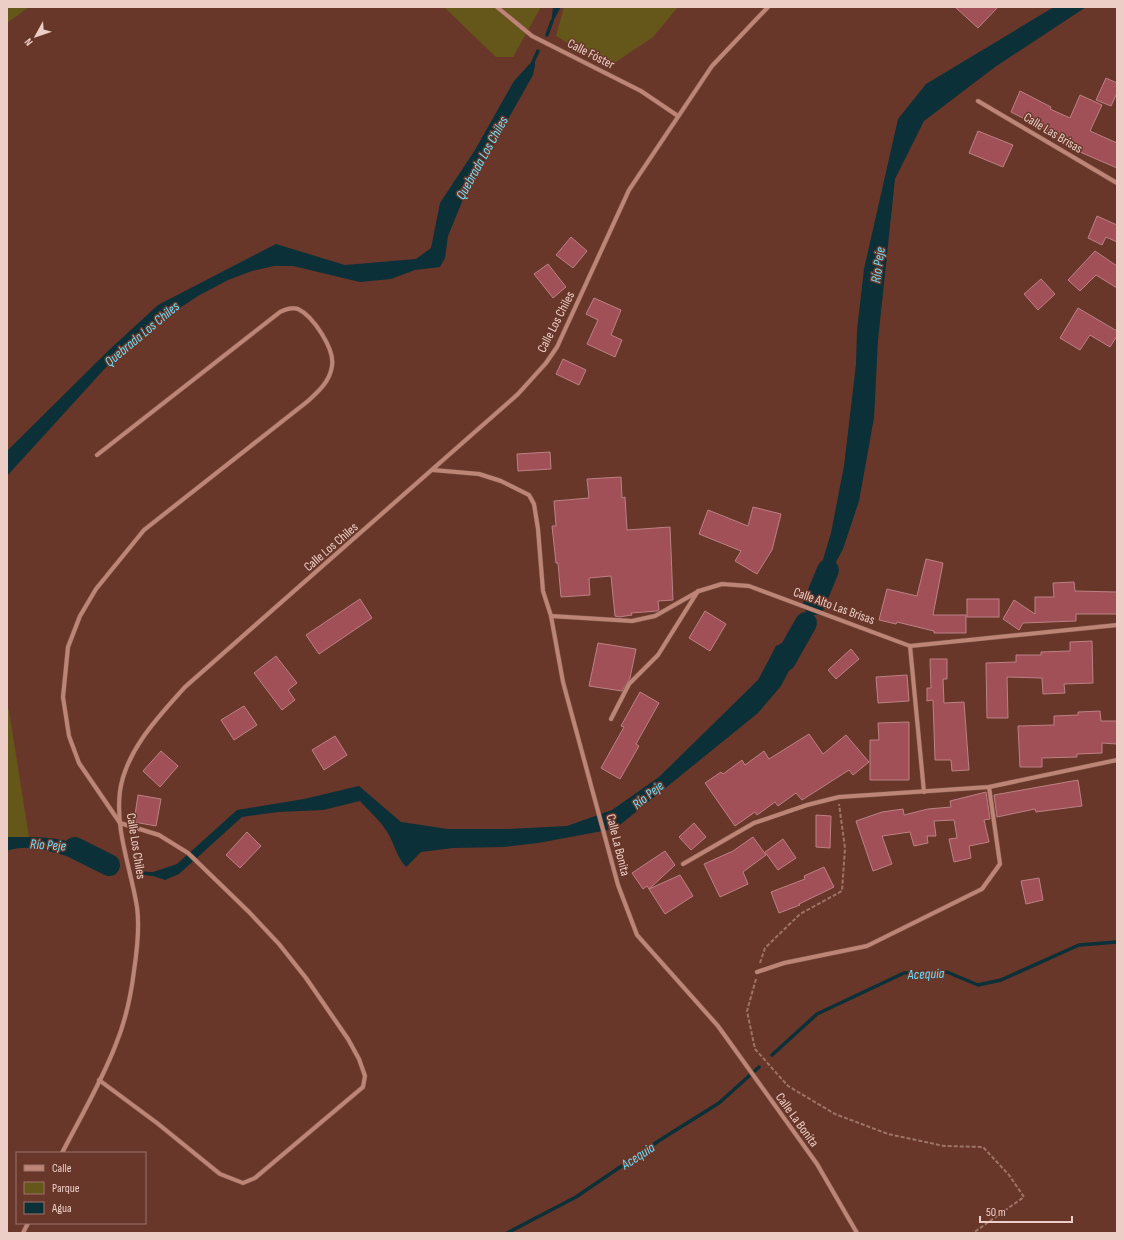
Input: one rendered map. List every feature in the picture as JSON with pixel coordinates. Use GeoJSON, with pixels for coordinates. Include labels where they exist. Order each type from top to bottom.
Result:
{"type":"FeatureCollection","features":[{"type":"Feature","properties":{"kind":"street","name":"Calle Fóster"},"geometry":{"type":"LineString","coordinates":[[497,7],[532,36],[641,91],[678,116]]}},
{"type":"Feature","properties":{"kind":"street","name":"Calle Los Chiles"},"geometry":{"type":"LineString","coordinates":[[62,1152],[119,1036],[132,985],[137,947],[137,909],[120,823],[121,790],[127,768],[144,737],[185,687],[518,394],[546,363],[566,330],[623,200],[712,66],[768,7]]}},
{"type":"Feature","properties":{"kind":"street","name":"Calle Las Brisas"},"geometry":{"type":"LineString","coordinates":[[978,101],[1117,183]]}},
{"type":"Feature","properties":{"kind":"street"},"geometry":{"type":"LineString","coordinates":[[97,455],[280,312],[288,308],[298,309],[310,318],[327,343],[332,354],[332,365],[328,378],[320,389],[308,401],[144,530],[96,589],[80,616],[68,647],[63,697],[69,736],[80,763],[120,823],[160,835],[188,853],[201,864],[264,928],[306,978],[359,1059],[365,1076],[363,1087],[255,1178],[243,1183],[220,1174],[157,1123],[98,1080]]}},
{"type":"Feature","properties":{"kind":"street","name":"Calle La Bonita"},"geometry":{"type":"LineString","coordinates":[[433,470],[479,474],[501,481],[529,495],[534,504],[543,592],[551,616],[563,682],[596,799],[618,885],[637,935],[718,1026],[817,1164],[857,1233]]}},
{"type":"Feature","properties":{"kind":"street","name":"Calle Alto Las Brisas"},"geometry":{"type":"LineString","coordinates":[[551,616],[632,621],[655,616],[698,591],[722,584],[750,586],[910,646],[1117,625]]}},
{"type":"Feature","properties":{"kind":"street"},"geometry":{"type":"LineString","coordinates":[[611,719],[629,684],[658,655],[698,591]]}},
{"type":"Feature","properties":{"kind":"street"},"geometry":{"type":"LineString","coordinates":[[910,646],[924,792]]}},
{"type":"Feature","properties":{"kind":"street"},"geometry":{"type":"LineString","coordinates":[[683,864],[754,822],[839,797],[989,787],[1117,760]]}},
{"type":"Feature","properties":{"kind":"street"},"geometry":{"type":"LineString","coordinates":[[757,972],[784,963],[868,946],[982,889],[1000,864],[989,787]]}},
{"type":"Feature","properties":{"kind":"street"},"geometry":{"type":"LineString","coordinates":[[23,1233],[28,1224]]}},
{"type":"Feature","properties":{"kind":"path"},"geometry":{"type":"LineString","coordinates":[[839,797],[845,848],[842,892],[800,914],[765,948],[747,1011],[755,1049],[788,1086],[835,1114],[888,1134],[944,1146],[983,1147],[1009,1175],[1024,1197],[973,1233]]}},
{"type":"Feature","properties":{"kind":"green space"},"geometry":{"type":"Polygon","coordinates":[[[7,7],[29,7],[7,23],[7,7]]]}},
{"type":"Feature","properties":{"kind":"green space"},"geometry":{"type":"Polygon","coordinates":[[[444,7],[541,7],[513,57],[496,57],[444,7]]]}},
{"type":"Feature","properties":{"kind":"green space"},"geometry":{"type":"Polygon","coordinates":[[[564,7],[678,7],[653,37],[608,67],[556,36],[564,7]]]}},
{"type":"Feature","properties":{"kind":"green space"},"geometry":{"type":"Polygon","coordinates":[[[7,706],[9,711],[29,837],[7,837],[7,706]]]}},
{"type":"Feature","properties":{"kind":"water"},"geometry":{"type":"Polygon","coordinates":[[[553,7],[561,7],[551,25],[553,7]]]}},
{"type":"Feature","properties":{"kind":"water"},"geometry":{"type":"Polygon","coordinates":[[[1054,7],[1086,7],[995,67],[924,121],[895,179],[878,340],[874,418],[859,501],[843,549],[817,597],[819,573],[831,533],[844,466],[856,364],[857,330],[864,269],[898,119],[926,84],[1054,7]]]}},
{"type":"Feature","properties":{"kind":"water"},"geometry":{"type":"Polygon","coordinates":[[[535,58],[533,75],[464,197],[448,236],[445,258],[440,267],[415,270],[391,279],[360,282],[293,266],[274,266],[252,271],[228,280],[198,296],[163,319],[109,364],[7,476],[7,451],[108,351],[158,305],[276,244],[345,265],[416,259],[431,248],[440,203],[475,150],[514,81],[535,58]]]}},
{"type":"Feature","properties":{"kind":"water"},"geometry":{"type":"Polygon","coordinates":[[[800,634],[803,644],[781,686],[758,713],[621,824],[608,830],[538,843],[504,847],[453,848],[421,852],[406,867],[384,827],[360,801],[323,810],[278,812],[242,817],[179,874],[165,880],[147,874],[177,864],[237,810],[304,799],[359,786],[401,822],[448,829],[506,829],[567,826],[612,810],[659,777],[758,680],[776,646],[800,634]]]}},
{"type":"Feature","properties":{"kind":"water"},"geometry":{"type":"Polygon","coordinates":[[[7,837],[59,839],[71,842],[83,846],[102,861],[78,859],[31,848],[19,848],[7,851],[7,837]]]}},
{"type":"Feature","properties":{"kind":"building"},"geometry":{"type":"Polygon","coordinates":[[[955,7],[998,7],[978,28],[955,7]]]}},
{"type":"Feature","properties":{"kind":"building"},"geometry":{"type":"Polygon","coordinates":[[[1106,78],[1117,83],[1117,93],[1111,106],[1096,100],[1106,78]]]}},
{"type":"Feature","properties":{"kind":"building"},"geometry":{"type":"Polygon","coordinates":[[[1020,91],[1051,107],[1050,109],[1070,118],[1080,95],[1102,105],[1090,131],[1117,143],[1117,168],[1073,149],[1074,146],[1051,135],[1052,133],[1011,112],[1020,91]]]}},
{"type":"Feature","properties":{"kind":"building"},"geometry":{"type":"Polygon","coordinates":[[[978,131],[1013,145],[1003,167],[969,153],[978,131]]]}},
{"type":"Feature","properties":{"kind":"building"},"geometry":{"type":"Polygon","coordinates":[[[1097,216],[1117,225],[1117,242],[1106,237],[1102,245],[1088,238],[1097,216]]]}},
{"type":"Feature","properties":{"kind":"building"},"geometry":{"type":"Polygon","coordinates":[[[571,237],[587,251],[573,268],[556,255],[571,237]]]}},
{"type":"Feature","properties":{"kind":"building"},"geometry":{"type":"Polygon","coordinates":[[[1095,251],[1117,266],[1117,288],[1096,275],[1080,291],[1068,280],[1095,251]]]}},
{"type":"Feature","properties":{"kind":"building"},"geometry":{"type":"Polygon","coordinates":[[[548,264],[566,287],[553,298],[534,274],[548,264]]]}},
{"type":"Feature","properties":{"kind":"building"},"geometry":{"type":"Polygon","coordinates":[[[1041,279],[1055,294],[1038,310],[1024,294],[1041,279]]]}},
{"type":"Feature","properties":{"kind":"building"},"geometry":{"type":"Polygon","coordinates":[[[594,298],[621,310],[611,335],[622,340],[615,357],[587,344],[598,320],[586,314],[594,298]]]}},
{"type":"Feature","properties":{"kind":"building"},"geometry":{"type":"Polygon","coordinates":[[[1078,308],[1117,331],[1117,336],[1110,347],[1090,335],[1080,350],[1060,338],[1078,308]]]}},
{"type":"Feature","properties":{"kind":"building"},"geometry":{"type":"Polygon","coordinates":[[[563,359],[586,370],[579,385],[556,374],[563,359]]]}},
{"type":"Feature","properties":{"kind":"building"},"geometry":{"type":"Polygon","coordinates":[[[550,452],[551,469],[518,471],[517,454],[550,452]]]}},
{"type":"Feature","properties":{"kind":"building"},"geometry":{"type":"Polygon","coordinates":[[[621,477],[622,498],[625,497],[627,530],[670,527],[673,600],[658,601],[659,610],[657,611],[631,613],[632,615],[619,617],[615,616],[611,576],[589,578],[590,595],[561,597],[558,563],[556,563],[552,526],[556,526],[554,501],[589,498],[587,479],[621,477]]]}},
{"type":"Feature","properties":{"kind":"building"},"geometry":{"type":"Polygon","coordinates":[[[753,507],[781,514],[772,550],[757,574],[735,561],[741,551],[699,534],[708,510],[748,526],[753,507]]]}},
{"type":"Feature","properties":{"kind":"building"},"geometry":{"type":"Polygon","coordinates":[[[926,559],[943,563],[933,615],[966,615],[966,633],[934,633],[934,631],[897,622],[896,624],[879,620],[887,589],[917,596],[926,559]]]}},
{"type":"Feature","properties":{"kind":"building"},"geometry":{"type":"Polygon","coordinates":[[[1074,582],[1075,591],[1117,592],[1117,614],[1076,614],[1076,621],[1023,623],[1019,630],[1003,619],[1014,600],[1035,614],[1035,597],[1054,597],[1053,583],[1074,582]]]}},
{"type":"Feature","properties":{"kind":"building"},"geometry":{"type":"Polygon","coordinates":[[[360,599],[372,618],[319,654],[306,635],[360,599]]]}},
{"type":"Feature","properties":{"kind":"building"},"geometry":{"type":"Polygon","coordinates":[[[967,599],[999,599],[999,617],[967,617],[967,599]]]}},
{"type":"Feature","properties":{"kind":"building"},"geometry":{"type":"Polygon","coordinates":[[[705,611],[726,624],[710,651],[689,638],[705,611]]]}},
{"type":"Feature","properties":{"kind":"building"},"geometry":{"type":"Polygon","coordinates":[[[1092,641],[1093,683],[1064,684],[1065,693],[1043,694],[1042,678],[1007,677],[1008,718],[987,718],[986,663],[1016,662],[1016,655],[1041,655],[1041,652],[1070,651],[1070,642],[1092,641]]]}},
{"type":"Feature","properties":{"kind":"building"},"geometry":{"type":"Polygon","coordinates":[[[598,643],[636,649],[630,678],[622,691],[589,686],[598,643]]]}},
{"type":"Feature","properties":{"kind":"building"},"geometry":{"type":"Polygon","coordinates":[[[851,649],[859,659],[836,679],[828,670],[851,649]]]}},
{"type":"Feature","properties":{"kind":"building"},"geometry":{"type":"Polygon","coordinates":[[[276,656],[297,683],[288,690],[295,700],[282,710],[254,673],[276,656]]]}},
{"type":"Feature","properties":{"kind":"building"},"geometry":{"type":"Polygon","coordinates":[[[930,659],[947,659],[947,679],[943,679],[944,703],[964,702],[969,770],[952,771],[951,760],[935,760],[933,700],[927,701],[927,688],[931,688],[930,659]]]}},
{"type":"Feature","properties":{"kind":"building"},"geometry":{"type":"Polygon","coordinates":[[[907,675],[909,701],[878,703],[876,677],[907,675]]]}},
{"type":"Feature","properties":{"kind":"building"},"geometry":{"type":"Polygon","coordinates":[[[640,692],[659,703],[636,744],[639,746],[620,779],[601,768],[624,727],[621,726],[640,692]]]}},
{"type":"Feature","properties":{"kind":"building"},"geometry":{"type":"Polygon","coordinates":[[[244,706],[257,725],[234,740],[221,720],[244,706]]]}},
{"type":"Feature","properties":{"kind":"building"},"geometry":{"type":"Polygon","coordinates":[[[1100,711],[1101,721],[1117,721],[1117,744],[1102,743],[1102,753],[1077,754],[1077,757],[1042,758],[1042,767],[1020,767],[1018,726],[1054,725],[1054,716],[1078,715],[1078,712],[1100,711]]]}},
{"type":"Feature","properties":{"kind":"building"},"geometry":{"type":"Polygon","coordinates":[[[909,722],[909,780],[870,780],[870,740],[879,740],[878,723],[909,722]]]}},
{"type":"Feature","properties":{"kind":"building"},"geometry":{"type":"Polygon","coordinates":[[[809,734],[823,754],[846,735],[869,762],[853,775],[849,770],[802,800],[796,793],[778,806],[775,802],[757,815],[755,812],[735,826],[705,783],[721,772],[723,774],[742,760],[745,765],[764,751],[769,759],[809,734]]]}},
{"type":"Feature","properties":{"kind":"building"},"geometry":{"type":"Polygon","coordinates":[[[335,736],[347,755],[324,770],[312,750],[335,736]]]}},
{"type":"Feature","properties":{"kind":"building"},"geometry":{"type":"Polygon","coordinates":[[[161,751],[178,766],[160,787],[143,771],[161,751]]]}},
{"type":"Feature","properties":{"kind":"building"},"geometry":{"type":"Polygon","coordinates":[[[1078,780],[1082,806],[1036,812],[1035,809],[997,817],[994,795],[1078,780]]]}},
{"type":"Feature","properties":{"kind":"building"},"geometry":{"type":"Polygon","coordinates":[[[986,792],[990,819],[984,820],[989,842],[969,846],[971,858],[954,862],[949,839],[957,838],[954,820],[934,821],[936,836],[927,836],[928,843],[914,846],[910,832],[882,836],[892,864],[873,871],[856,821],[882,812],[903,809],[904,815],[928,809],[951,807],[950,801],[986,792]]]}},
{"type":"Feature","properties":{"kind":"building"},"geometry":{"type":"Polygon","coordinates":[[[138,795],[161,799],[156,826],[134,822],[138,795]]]}},
{"type":"Feature","properties":{"kind":"building"},"geometry":{"type":"Polygon","coordinates":[[[816,815],[831,816],[830,848],[816,847],[816,815]]]}},
{"type":"Feature","properties":{"kind":"building"},"geometry":{"type":"Polygon","coordinates":[[[694,823],[706,837],[691,850],[679,837],[694,823]]]}},
{"type":"Feature","properties":{"kind":"building"},"geometry":{"type":"Polygon","coordinates":[[[247,832],[261,846],[240,868],[226,855],[247,832]]]}},
{"type":"Feature","properties":{"kind":"building"},"geometry":{"type":"Polygon","coordinates":[[[753,837],[766,855],[743,872],[748,884],[720,897],[704,864],[733,851],[753,837]]]}},
{"type":"Feature","properties":{"kind":"building"},"geometry":{"type":"Polygon","coordinates":[[[783,839],[796,858],[778,870],[765,852],[783,839]]]}},
{"type":"Feature","properties":{"kind":"building"},"geometry":{"type":"Polygon","coordinates":[[[665,851],[675,865],[649,889],[647,886],[643,889],[632,873],[665,851]]]}},
{"type":"Feature","properties":{"kind":"building"},"geometry":{"type":"Polygon","coordinates":[[[824,867],[834,887],[799,904],[800,905],[779,913],[771,892],[805,879],[804,876],[824,867]]]}},
{"type":"Feature","properties":{"kind":"building"},"geometry":{"type":"Polygon","coordinates":[[[680,875],[693,896],[665,914],[649,889],[680,875]]]}},
{"type":"Feature","properties":{"kind":"building"},"geometry":{"type":"Polygon","coordinates":[[[1039,878],[1043,900],[1026,904],[1021,881],[1039,878]]]}},
{"type":"Feature","properties":{"kind":"waterway","name":"Quebrada Los Chiles"},"geometry":{"type":"LineString","coordinates":[[547,35],[552,21]]}},
{"type":"Feature","properties":{"kind":"waterway","name":"Quebrada Los Chiles"},"geometry":{"type":"LineString","coordinates":[[533,62],[538,51]]}},
{"type":"Feature","properties":{"kind":"waterway","name":"Río Peje"},"geometry":{"type":"LineString","coordinates":[[814,604],[828,570]]}},
{"type":"Feature","properties":{"kind":"waterway","name":"Río Peje"},"geometry":{"type":"LineString","coordinates":[[785,660],[806,623]]}},
{"type":"Feature","properties":{"kind":"waterway","name":"Río Peje"},"geometry":{"type":"LineString","coordinates":[[75,848],[109,865]]}},
{"type":"Feature","properties":{"kind":"waterway"},"geometry":{"type":"LineString","coordinates":[[141,873],[152,874]]}},
{"type":"Feature","properties":{"kind":"waterway","name":"Acequia"},"geometry":{"type":"LineString","coordinates":[[772,1055],[817,1014],[904,973],[947,972],[978,985],[1001,980],[1079,945],[1117,942]]}},
{"type":"Feature","properties":{"kind":"waterway","name":"Acequia"},"geometry":{"type":"LineString","coordinates":[[507,1233],[576,1197],[660,1140],[719,1103],[759,1067]]}}]}
